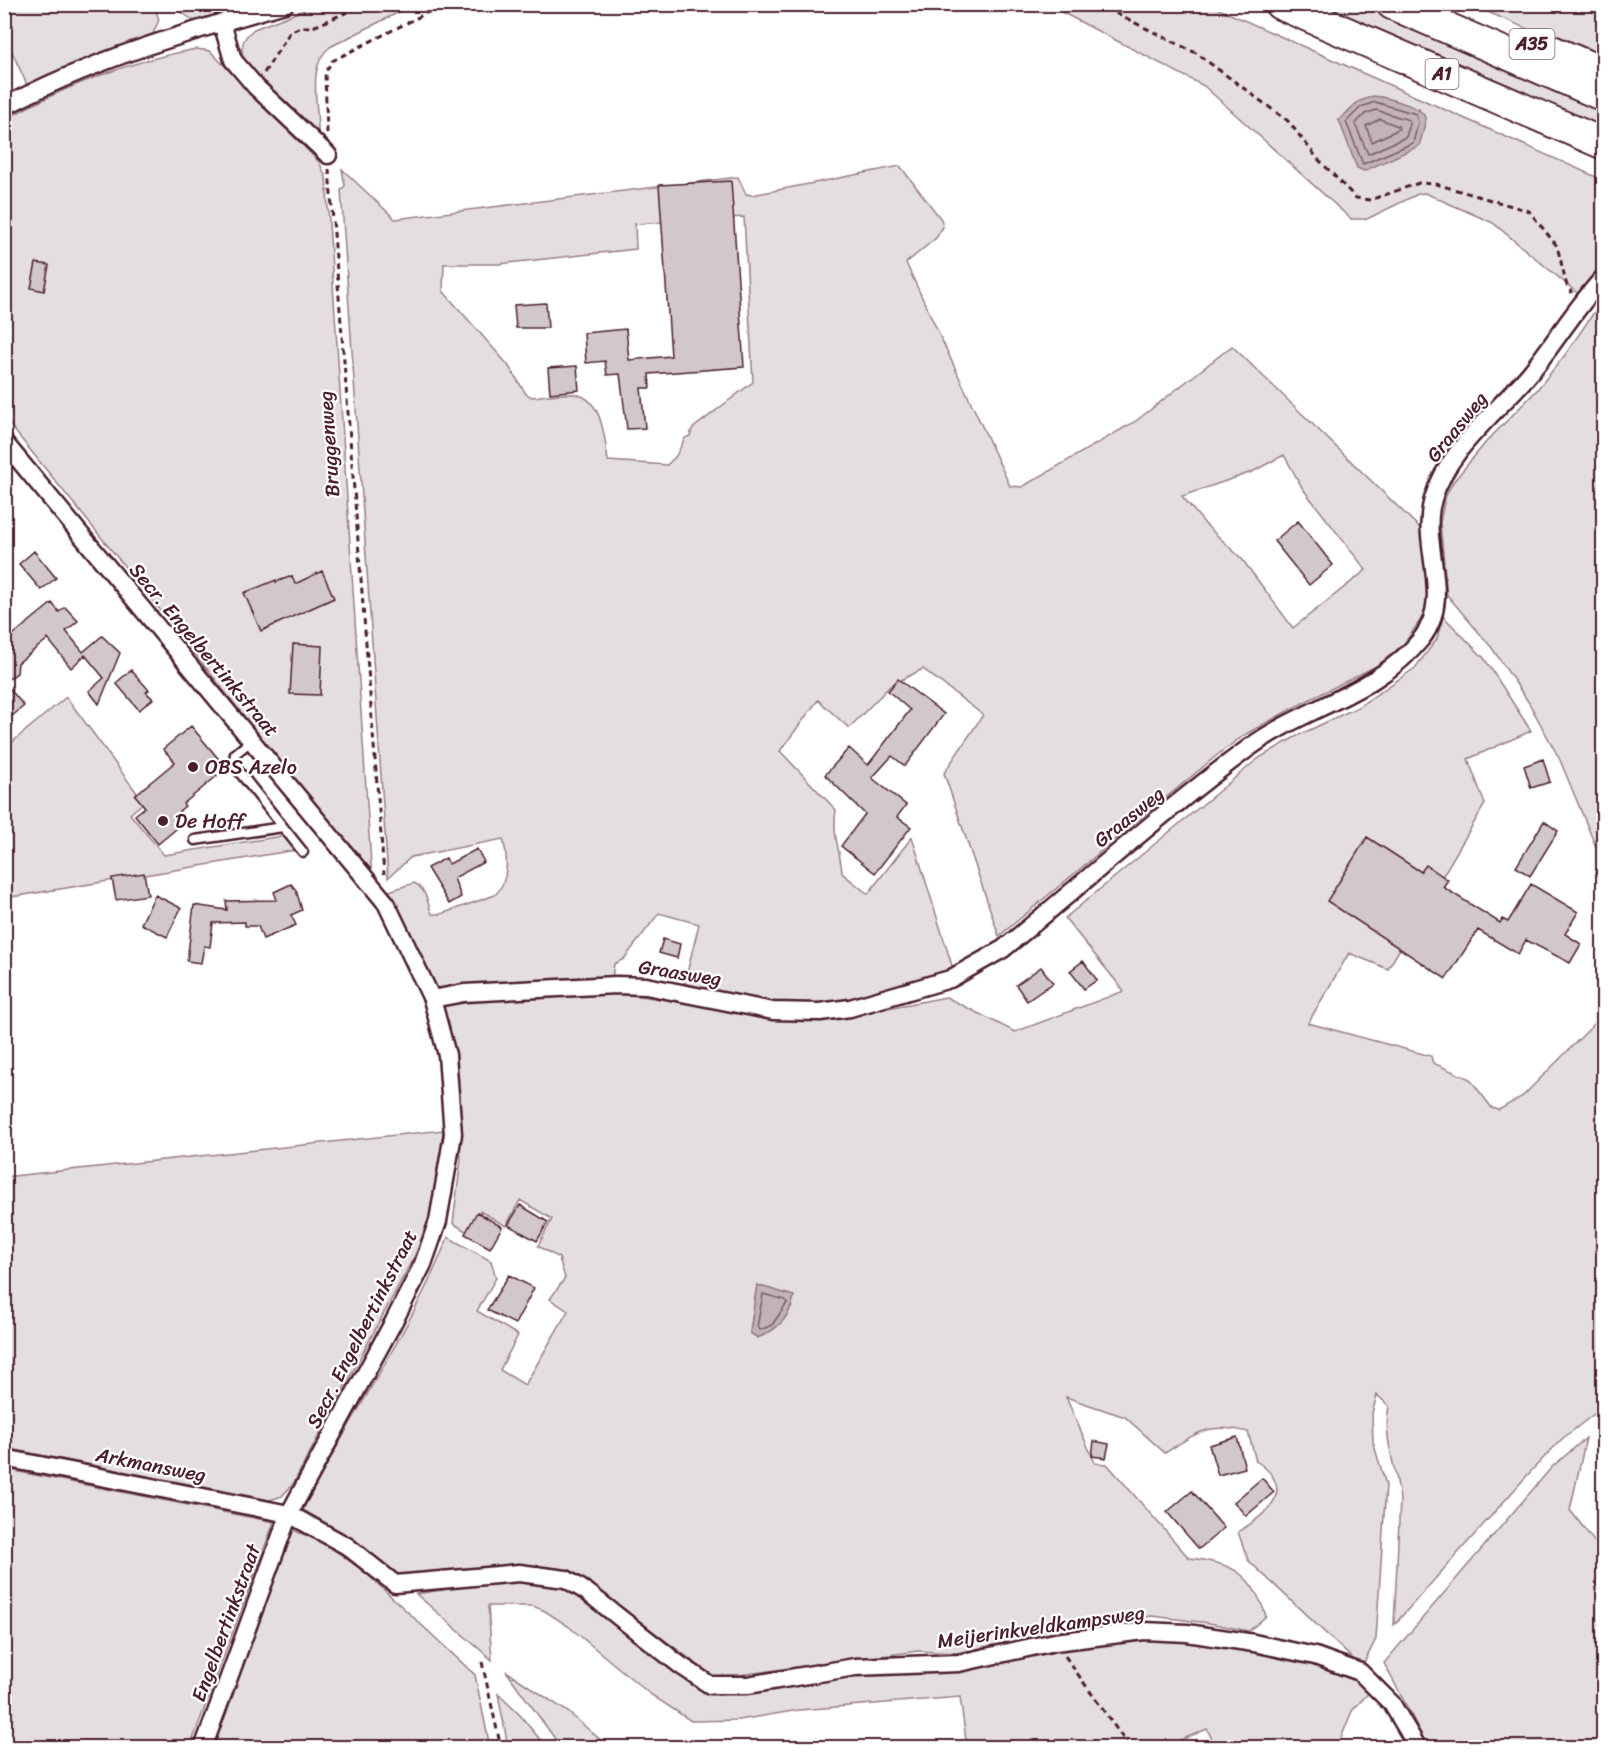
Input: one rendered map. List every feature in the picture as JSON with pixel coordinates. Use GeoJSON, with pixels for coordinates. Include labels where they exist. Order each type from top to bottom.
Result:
{"type":"FeatureCollection","features":[{"type":"Feature","properties":{"kind":"highway","name":"A1"},"geometry":{"type":"LineString","coordinates":[[1280,4],[1604,144]]}},
{"type":"Feature","properties":{"kind":"highway","name":"A1"},"geometry":{"type":"LineString","coordinates":[[1392,4],[1604,96]]}},
{"type":"Feature","properties":{"kind":"highway","name":"A35"},"geometry":{"type":"LineString","coordinates":[[1456,32],[1539,45],[1604,73]]}},
{"type":"Feature","properties":{"kind":"street"},"geometry":{"type":"LineString","coordinates":[[4,107],[79,70],[285,4]]}},
{"type":"Feature","properties":{"kind":"street"},"geometry":{"type":"LineString","coordinates":[[222,23],[233,60],[256,87],[328,155]]}},
{"type":"Feature","properties":{"kind":"street","name":"Graasweg"},"geometry":{"type":"LineString","coordinates":[[432,999],[464,993],[616,985],[646,986],[773,1011],[820,1012],[850,1008],[950,979],[982,962],[1003,949],[1145,830],[1251,746],[1351,694],[1395,666],[1411,651],[1431,624],[1437,602],[1430,529],[1431,509],[1437,487],[1455,456],[1532,370],[1586,297],[1604,277]]}},
{"type":"Feature","properties":{"kind":"street","name":"Secr. Engelbertinkstraat"},"geometry":{"type":"LineString","coordinates":[[4,442],[386,903],[432,999],[447,1055],[453,1134],[438,1221],[423,1264],[289,1514]]}},
{"type":"Feature","properties":{"kind":"street","name":"Arkmansweg"},"geometry":{"type":"LineString","coordinates":[[4,1458],[289,1514]]}},
{"type":"Feature","properties":{"kind":"street","name":"Meijerinkveldkampsweg"},"geometry":{"type":"LineString","coordinates":[[289,1514],[347,1546],[396,1584],[519,1573],[566,1579],[587,1592],[680,1665],[710,1685],[748,1685],[855,1667],[959,1663],[1055,1642],[1144,1631],[1187,1633],[1315,1656],[1360,1672],[1392,1704],[1418,1748]]}},
{"type":"Feature","properties":{"kind":"street","name":"Engelbertinkstraat"},"geometry":{"type":"LineString","coordinates":[[203,1748],[289,1514]]}},
{"type":"Feature","properties":{"kind":"lane"},"geometry":{"type":"LineString","coordinates":[[252,740],[235,754],[233,764],[303,852]]}},
{"type":"Feature","properties":{"kind":"lane"},"geometry":{"type":"LineString","coordinates":[[195,840],[283,827]]}},
{"type":"Feature","properties":{"kind":"path"},"geometry":{"type":"LineString","coordinates":[[256,87],[290,32],[300,27],[312,27],[366,4]]}},
{"type":"Feature","properties":{"kind":"path","name":"Bruggenweg"},"geometry":{"type":"LineString","coordinates":[[386,903],[328,155],[325,73],[332,61],[444,4]]}},
{"type":"Feature","properties":{"kind":"path"},"geometry":{"type":"LineString","coordinates":[[1097,4],[1196,53],[1288,121],[1318,159],[1356,198],[1371,200],[1419,183],[1436,184],[1529,211],[1557,246],[1567,286],[1571,292],[1586,297]]}},
{"type":"Feature","properties":{"kind":"path"},"geometry":{"type":"LineString","coordinates":[[1055,1642],[1130,1748]]}},
{"type":"Feature","properties":{"kind":"path"},"geometry":{"type":"LineString","coordinates":[[482,1662],[501,1748]]}},
{"type":"Feature","properties":{"kind":"shaded area"},"geometry":{"type":"Polygon","coordinates":[[[179,4],[255,5],[197,23],[174,7],[179,4]]]}},
{"type":"Feature","properties":{"kind":"shaded area"},"geometry":{"type":"Polygon","coordinates":[[[4,5],[148,5],[156,11],[159,20],[152,36],[27,85],[5,36],[4,5]]]}},
{"type":"Feature","properties":{"kind":"shaded area"},"geometry":{"type":"Polygon","coordinates":[[[317,5],[413,5],[330,47],[323,55],[318,65],[315,87],[318,134],[257,78],[245,61],[242,52],[245,39],[254,29],[317,5]]]}},
{"type":"Feature","properties":{"kind":"shaded area"},"geometry":{"type":"Polygon","coordinates":[[[1048,5],[1210,5],[1603,180],[1603,267],[1582,297],[1493,223],[1425,193],[1418,194],[1367,219],[1351,219],[1204,86],[1048,5]],[[1358,102],[1339,120],[1420,109],[1358,102]]]}},
{"type":"Feature","properties":{"kind":"shaded area"},"geometry":{"type":"Polygon","coordinates":[[[1312,5],[1366,5],[1603,109],[1603,130],[1312,5]]]}},
{"type":"Feature","properties":{"kind":"shaded area"},"geometry":{"type":"Polygon","coordinates":[[[1471,5],[1603,5],[1603,61],[1471,5]]]}},
{"type":"Feature","properties":{"kind":"shaded area"},"geometry":{"type":"Polygon","coordinates":[[[196,49],[210,51],[319,162],[326,177],[372,880],[182,637],[5,419],[4,120],[73,86],[97,77],[146,61],[196,49]]]}},
{"type":"Feature","properties":{"kind":"shaded area"},"geometry":{"type":"Polygon","coordinates":[[[900,166],[941,219],[943,227],[936,238],[906,263],[1010,486],[1022,487],[1136,421],[1232,346],[1425,533],[1428,581],[1425,613],[1404,644],[1378,665],[1246,734],[1221,752],[999,936],[944,773],[983,715],[923,669],[891,685],[849,728],[818,700],[780,751],[836,810],[836,835],[842,873],[868,894],[912,837],[954,972],[834,1004],[797,1005],[683,989],[699,924],[659,913],[624,959],[614,964],[612,979],[434,992],[389,900],[389,891],[414,883],[422,889],[432,914],[441,914],[495,895],[500,890],[505,876],[506,853],[503,839],[411,857],[388,878],[341,190],[345,186],[342,169],[395,219],[738,177],[746,194],[752,195],[900,166]],[[744,217],[635,224],[636,249],[499,264],[444,264],[443,291],[508,365],[526,394],[532,397],[574,394],[587,399],[598,414],[608,461],[667,465],[676,456],[685,438],[690,436],[692,429],[753,382],[744,217]],[[1284,455],[1252,472],[1182,496],[1205,524],[1242,559],[1293,628],[1366,570],[1303,489],[1284,455]]]}},
{"type":"Feature","properties":{"kind":"shaded area"},"geometry":{"type":"Polygon","coordinates":[[[1603,299],[1603,864],[1560,760],[1529,703],[1492,648],[1447,595],[1440,522],[1445,498],[1453,482],[1487,441],[1536,391],[1565,355],[1603,299]]]}},
{"type":"Feature","properties":{"kind":"shaded area"},"geometry":{"type":"Polygon","coordinates":[[[1443,616],[1484,658],[1531,731],[1468,759],[1485,804],[1388,969],[1349,953],[1308,1023],[1431,1056],[1433,1063],[1470,1079],[1492,1108],[1499,1110],[1523,1096],[1603,1015],[1603,1407],[1562,1439],[1532,1470],[1394,1625],[1400,1500],[1387,1430],[1389,1406],[1377,1395],[1372,1413],[1373,1442],[1386,1485],[1376,1639],[1364,1663],[1353,1659],[1248,1560],[1238,1532],[1268,1509],[1277,1491],[1275,1481],[1269,1471],[1256,1461],[1248,1432],[1223,1428],[1204,1431],[1186,1439],[1165,1453],[1125,1417],[1066,1397],[1095,1463],[1107,1464],[1189,1558],[1229,1567],[1247,1580],[1266,1616],[1249,1631],[1152,1616],[1070,1629],[957,1653],[918,1651],[716,1678],[582,1579],[564,1573],[518,1569],[400,1575],[390,1571],[342,1532],[303,1510],[416,1308],[448,1237],[491,1261],[496,1278],[477,1311],[518,1335],[500,1370],[525,1385],[568,1311],[550,1299],[565,1278],[559,1258],[538,1246],[552,1219],[520,1200],[506,1226],[480,1211],[467,1232],[453,1223],[461,1159],[455,1090],[438,1003],[587,992],[641,996],[792,1020],[831,1019],[946,997],[1015,1032],[1124,991],[1065,918],[1259,758],[1297,736],[1358,707],[1415,668],[1437,639],[1443,616]],[[757,1285],[750,1332],[792,1307],[757,1285]]]}},
{"type":"Feature","properties":{"kind":"shaded area"},"geometry":{"type":"Polygon","coordinates":[[[66,697],[144,802],[130,814],[164,855],[282,836],[302,849],[5,898],[5,748],[66,697]]]}},
{"type":"Feature","properties":{"kind":"shaded area"},"geometry":{"type":"Polygon","coordinates":[[[443,1130],[438,1187],[424,1238],[293,1484],[282,1496],[270,1500],[5,1448],[4,1177],[443,1130]]]}},
{"type":"Feature","properties":{"kind":"shaded area"},"geometry":{"type":"Polygon","coordinates":[[[1586,1438],[1570,1510],[1603,1553],[1603,1747],[1428,1747],[1384,1663],[1552,1467],[1586,1438]]]}},
{"type":"Feature","properties":{"kind":"shaded area"},"geometry":{"type":"Polygon","coordinates":[[[4,1469],[274,1522],[190,1747],[5,1747],[4,1469]]]}},
{"type":"Feature","properties":{"kind":"shaded area"},"geometry":{"type":"Polygon","coordinates":[[[293,1530],[326,1544],[367,1574],[475,1675],[490,1747],[211,1748],[293,1530]]]}},
{"type":"Feature","properties":{"kind":"shaded area"},"geometry":{"type":"Polygon","coordinates":[[[521,1578],[570,1586],[689,1679],[783,1684],[1037,1652],[1141,1636],[1268,1650],[1357,1676],[1373,1688],[1352,1711],[1337,1748],[1216,1747],[1207,1729],[1164,1747],[967,1747],[960,1697],[799,1710],[739,1720],[691,1721],[650,1694],[568,1626],[545,1611],[533,1606],[488,1606],[492,1660],[416,1594],[521,1578]]]}},
{"type":"Feature","properties":{"kind":"shaded area"},"geometry":{"type":"Polygon","coordinates":[[[506,1671],[568,1712],[609,1747],[561,1747],[506,1671]]]}},
{"type":"Feature","properties":{"kind":"shaded area"},"geometry":{"type":"Polygon","coordinates":[[[498,1694],[520,1715],[546,1747],[508,1747],[498,1694]]]}},
{"type":"Feature","properties":{"kind":"water"},"geometry":{"type":"Polygon","coordinates":[[[1373,96],[1411,106],[1423,114],[1425,125],[1419,146],[1364,171],[1357,168],[1339,120],[1358,102],[1373,96]]]}},
{"type":"Feature","properties":{"kind":"water"},"geometry":{"type":"Polygon","coordinates":[[[757,1285],[794,1296],[790,1311],[782,1322],[758,1338],[750,1333],[757,1285]]]}},
{"type":"Feature","properties":{"kind":"building"},"geometry":{"type":"Polygon","coordinates":[[[731,181],[744,367],[649,374],[650,388],[641,388],[645,428],[627,429],[620,374],[607,375],[605,361],[586,363],[584,333],[626,329],[629,360],[671,356],[659,185],[731,181]]]}},
{"type":"Feature","properties":{"kind":"building"},"geometry":{"type":"Polygon","coordinates":[[[36,263],[49,265],[44,291],[31,288],[36,263]]]}},
{"type":"Feature","properties":{"kind":"building"},"geometry":{"type":"Polygon","coordinates":[[[546,303],[548,328],[516,328],[514,305],[546,303]]]}},
{"type":"Feature","properties":{"kind":"building"},"geometry":{"type":"Polygon","coordinates":[[[577,366],[579,390],[550,393],[548,368],[577,366]]]}},
{"type":"Feature","properties":{"kind":"building"},"geometry":{"type":"Polygon","coordinates":[[[1298,521],[1333,565],[1309,585],[1274,541],[1298,521]]]}},
{"type":"Feature","properties":{"kind":"building"},"geometry":{"type":"Polygon","coordinates":[[[34,551],[56,578],[41,590],[19,564],[34,551]]]}},
{"type":"Feature","properties":{"kind":"building"},"geometry":{"type":"Polygon","coordinates":[[[322,571],[334,598],[261,631],[244,593],[292,576],[295,584],[322,571]]]}},
{"type":"Feature","properties":{"kind":"building"},"geometry":{"type":"Polygon","coordinates":[[[52,603],[59,612],[65,607],[78,621],[66,631],[83,652],[102,636],[120,653],[99,704],[89,691],[104,678],[85,655],[71,668],[48,639],[18,663],[17,673],[4,682],[4,642],[52,603]]]}},
{"type":"Feature","properties":{"kind":"building"},"geometry":{"type":"Polygon","coordinates":[[[293,644],[322,646],[320,695],[290,694],[293,644]]]}},
{"type":"Feature","properties":{"kind":"building"},"geometry":{"type":"Polygon","coordinates":[[[131,670],[149,690],[146,692],[153,699],[139,710],[116,683],[131,670]]]}},
{"type":"Feature","properties":{"kind":"building"},"geometry":{"type":"Polygon","coordinates":[[[898,679],[944,714],[905,766],[892,756],[872,778],[906,805],[897,817],[911,827],[875,873],[841,846],[865,814],[825,775],[849,748],[868,765],[910,710],[888,691],[898,679]]]}},
{"type":"Feature","properties":{"kind":"building"},"geometry":{"type":"Polygon","coordinates":[[[4,682],[24,706],[4,723],[4,682]]]}},
{"type":"Feature","properties":{"kind":"building","name":"OBS Azelo"},"geometry":{"type":"Polygon","coordinates":[[[191,726],[222,763],[212,771],[217,776],[183,804],[185,806],[179,811],[187,820],[158,844],[135,815],[145,807],[135,795],[175,762],[163,749],[191,726]]]}},
{"type":"Feature","properties":{"kind":"building"},"geometry":{"type":"Polygon","coordinates":[[[1543,759],[1550,782],[1531,788],[1524,766],[1543,759]]]}},
{"type":"Feature","properties":{"kind":"building"},"geometry":{"type":"Polygon","coordinates":[[[1544,821],[1558,831],[1530,876],[1516,867],[1544,821]]]}},
{"type":"Feature","properties":{"kind":"building"},"geometry":{"type":"Polygon","coordinates":[[[1367,837],[1421,872],[1426,865],[1448,880],[1443,887],[1500,923],[1502,919],[1508,922],[1531,884],[1578,912],[1565,934],[1581,944],[1570,963],[1526,940],[1518,954],[1478,930],[1446,979],[1327,901],[1367,837]]]}},
{"type":"Feature","properties":{"kind":"building"},"geometry":{"type":"Polygon","coordinates":[[[477,849],[484,862],[454,878],[461,897],[449,904],[427,868],[446,858],[449,864],[477,849]]]}},
{"type":"Feature","properties":{"kind":"building"},"geometry":{"type":"Polygon","coordinates":[[[144,873],[148,895],[116,900],[112,878],[144,873]]]}},
{"type":"Feature","properties":{"kind":"building"},"geometry":{"type":"Polygon","coordinates":[[[291,884],[296,890],[302,910],[291,915],[296,925],[263,939],[258,926],[245,926],[245,922],[213,923],[210,947],[204,946],[201,963],[187,961],[194,905],[227,910],[226,901],[277,900],[274,892],[291,884]]]}},
{"type":"Feature","properties":{"kind":"building"},"geometry":{"type":"Polygon","coordinates":[[[155,895],[181,908],[167,937],[141,924],[155,895]]]}},
{"type":"Feature","properties":{"kind":"building"},"geometry":{"type":"Polygon","coordinates":[[[663,939],[680,944],[677,958],[659,953],[663,939]]]}},
{"type":"Feature","properties":{"kind":"building"},"geometry":{"type":"Polygon","coordinates":[[[1083,961],[1097,980],[1084,989],[1070,971],[1083,961]]]}},
{"type":"Feature","properties":{"kind":"building"},"geometry":{"type":"Polygon","coordinates":[[[1041,967],[1053,983],[1027,1001],[1016,985],[1041,967]]]}},
{"type":"Feature","properties":{"kind":"building"},"geometry":{"type":"Polygon","coordinates":[[[520,1205],[548,1222],[537,1241],[508,1225],[520,1205]]]}},
{"type":"Feature","properties":{"kind":"building"},"geometry":{"type":"Polygon","coordinates":[[[477,1212],[502,1227],[490,1248],[465,1234],[477,1212]]]}},
{"type":"Feature","properties":{"kind":"building"},"geometry":{"type":"Polygon","coordinates":[[[509,1275],[534,1288],[515,1324],[487,1310],[509,1275]]]}},
{"type":"Feature","properties":{"kind":"building"},"geometry":{"type":"Polygon","coordinates":[[[1237,1437],[1245,1468],[1218,1475],[1209,1445],[1237,1437]]]}},
{"type":"Feature","properties":{"kind":"building"},"geometry":{"type":"Polygon","coordinates":[[[1094,1441],[1109,1444],[1106,1458],[1092,1456],[1094,1441]]]}},
{"type":"Feature","properties":{"kind":"building"},"geometry":{"type":"Polygon","coordinates":[[[1262,1478],[1274,1492],[1246,1516],[1234,1502],[1262,1478]]]}},
{"type":"Feature","properties":{"kind":"building"},"geometry":{"type":"Polygon","coordinates":[[[1192,1491],[1224,1528],[1199,1549],[1167,1512],[1192,1491]]]}},
{"type":"Feature","properties":{"kind":"place","name":"OBS Azelo"},"geometry":{"type":"Point","coordinates":[193,767]}},
{"type":"Feature","properties":{"kind":"place","name":"De Hoff"},"geometry":{"type":"Point","coordinates":[163,821]}}]}
